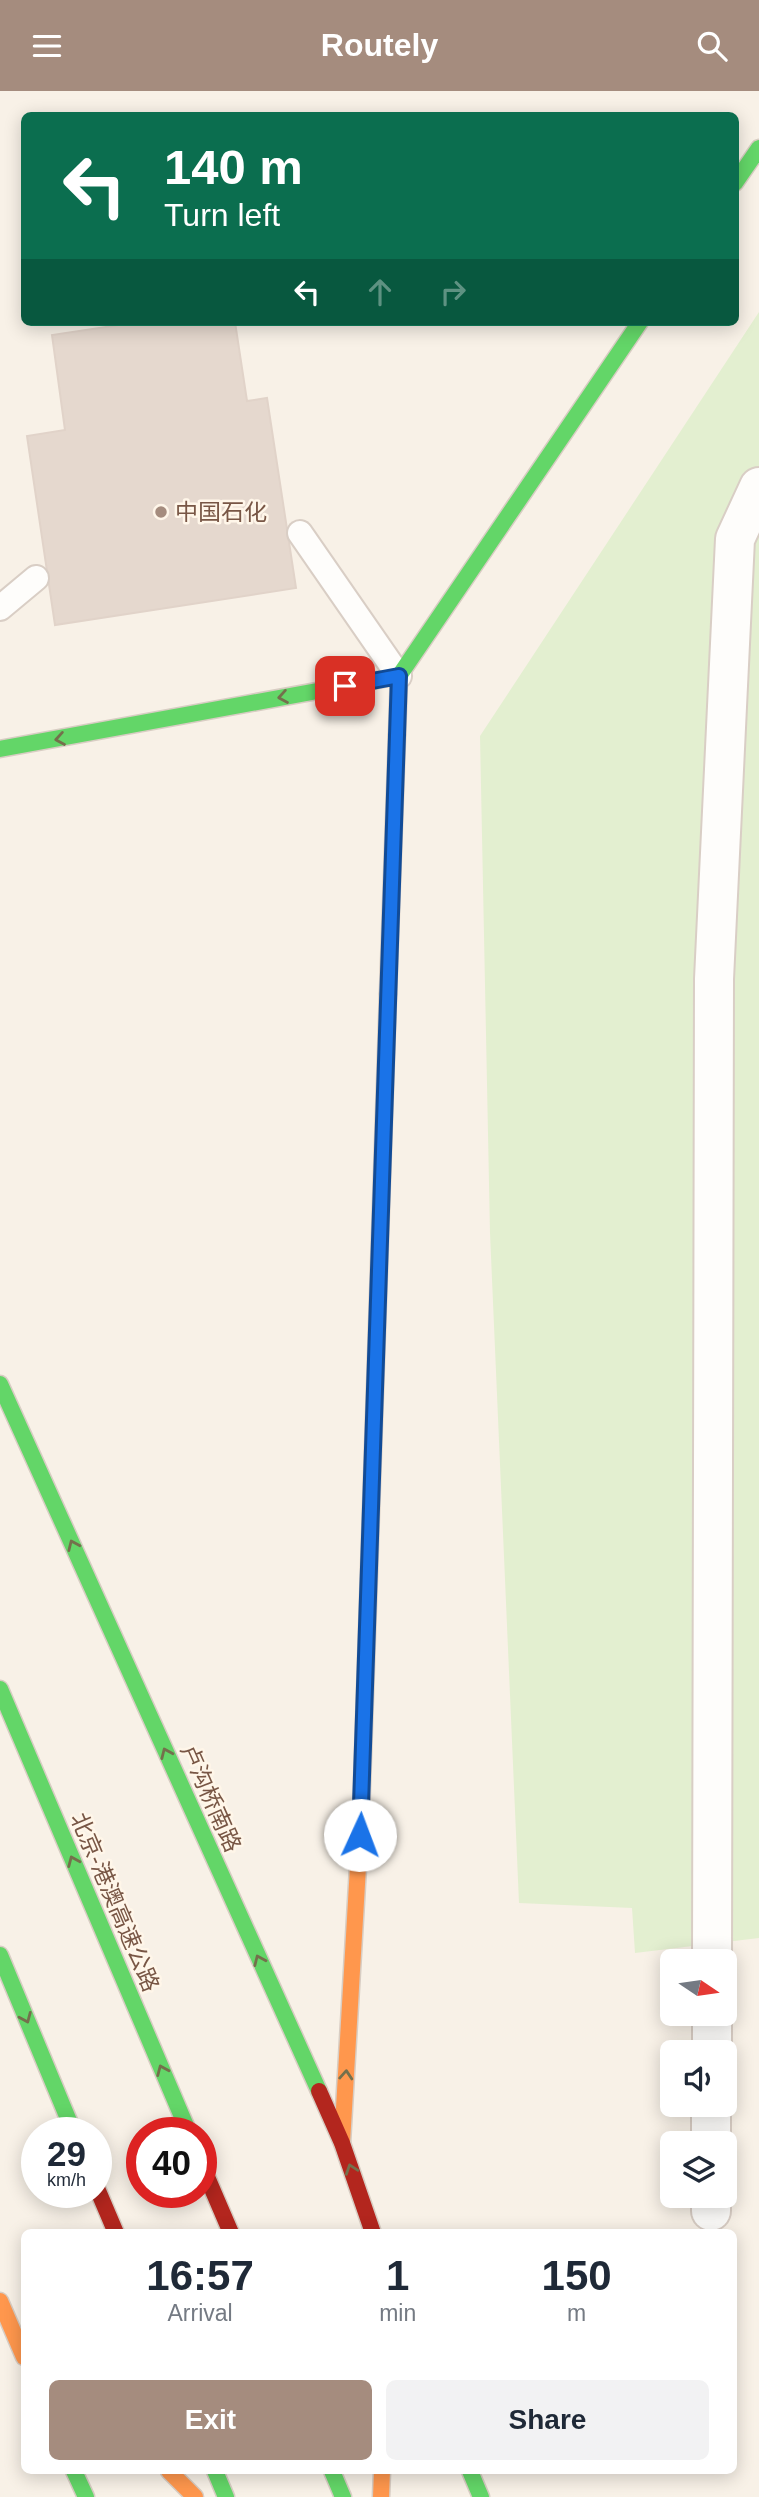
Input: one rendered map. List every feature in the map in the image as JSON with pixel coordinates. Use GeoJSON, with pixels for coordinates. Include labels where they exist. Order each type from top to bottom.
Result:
{"type":"FeatureCollection","features":[{"type":"Feature","properties":{"kind":"main road"},"geometry":{"type":"LineString","coordinates":[[739,177],[759,148]]}},
{"type":"Feature","properties":{"kind":"main road"},"geometry":{"type":"LineString","coordinates":[[342,2143],[358,1890],[399,676],[637,326]]}},
{"type":"Feature","properties":{"kind":"main road"},"geometry":{"type":"LineString","coordinates":[[0,750],[399,676]]}},
{"type":"Feature","properties":{"kind":"main road","name":"卢沟桥南路"},"geometry":{"type":"LineString","coordinates":[[0,1384],[342,2143],[372,2229]]}},
{"type":"Feature","properties":{"kind":"main road","name":"北京-港澳高速公路"},"geometry":{"type":"LineString","coordinates":[[0,1689],[182,2117]]}},
{"type":"Feature","properties":{"kind":"main road"},"geometry":{"type":"LineString","coordinates":[[0,1955],[67,2117]]}},
{"type":"Feature","properties":{"kind":"main road"},"geometry":{"type":"LineString","coordinates":[[217,2200],[229,2229]]}},
{"type":"Feature","properties":{"kind":"main road"},"geometry":{"type":"LineString","coordinates":[[105,2208],[114,2229]]}},
{"type":"Feature","properties":{"kind":"main road"},"geometry":{"type":"LineString","coordinates":[[2,2306],[21,2328]]}},
{"type":"Feature","properties":{"kind":"main road"},"geometry":{"type":"LineString","coordinates":[[2,2306],[21,2350]]}},
{"type":"Feature","properties":{"kind":"main road"},"geometry":{"type":"LineString","coordinates":[[75,2474],[86,2497]]}},
{"type":"Feature","properties":{"kind":"main road"},"geometry":{"type":"LineString","coordinates":[[172,2474],[195,2497]]}},
{"type":"Feature","properties":{"kind":"main road"},"geometry":{"type":"LineString","coordinates":[[216,2474],[226,2497]]}},
{"type":"Feature","properties":{"kind":"main road"},"geometry":{"type":"LineString","coordinates":[[333,2474],[343,2497]]}},
{"type":"Feature","properties":{"kind":"main road"},"geometry":{"type":"LineString","coordinates":[[381,2497],[382,2474]]}},
{"type":"Feature","properties":{"kind":"main road"},"geometry":{"type":"LineString","coordinates":[[471,2474],[481,2497]]}},
{"type":"Feature","properties":{"kind":"street"},"geometry":{"type":"LineString","coordinates":[[712,1949],[714,979],[735,539],[759,487]]}},
{"type":"Feature","properties":{"kind":"lane"},"geometry":{"type":"LineString","coordinates":[[300,533],[399,676]]}},
{"type":"Feature","properties":{"kind":"lane"},"geometry":{"type":"LineString","coordinates":[[0,608],[36,578]]}},
{"type":"Feature","properties":{"kind":"green space"},"geometry":{"type":"Polygon","coordinates":[[[759,312],[759,1938],[635,1953],[632,1908],[519,1903],[490,1233],[480,736],[759,312]]]}},
{"type":"Feature","properties":{"kind":"building","name":"中国石化"},"geometry":{"type":"Polygon","coordinates":[[[112,326],[236,326],[247,401],[267,398],[296,588],[55,625],[27,436],[65,430],[52,335],[112,326]]]}},
{"type":"Feature","properties":{"kind":"traffic: fast"},"geometry":{"type":"LineString","coordinates":[[739,177],[759,148]]}},
{"type":"Feature","properties":{"kind":"traffic: fast"},"geometry":{"type":"LineString","coordinates":[[397,735],[399,676],[637,326]]}},
{"type":"Feature","properties":{"kind":"traffic: fast"},"geometry":{"type":"LineString","coordinates":[[0,749],[399,676]]}},
{"type":"Feature","properties":{"kind":"traffic: fast"},"geometry":{"type":"LineString","coordinates":[[361,1815],[388,994]]}},
{"type":"Feature","properties":{"kind":"traffic: fast"},"geometry":{"type":"LineString","coordinates":[[0,1384],[319,2091]]}},
{"type":"Feature","properties":{"kind":"traffic: fast"},"geometry":{"type":"LineString","coordinates":[[0,1689],[182,2117]]}},
{"type":"Feature","properties":{"kind":"traffic: fast"},"geometry":{"type":"LineString","coordinates":[[0,1955],[67,2117]]}},
{"type":"Feature","properties":{"kind":"traffic: fast"},"geometry":{"type":"LineString","coordinates":[[75,2474],[86,2497]]}},
{"type":"Feature","properties":{"kind":"traffic: fast"},"geometry":{"type":"LineString","coordinates":[[216,2474],[226,2497]]}},
{"type":"Feature","properties":{"kind":"traffic: fast"},"geometry":{"type":"LineString","coordinates":[[333,2474],[343,2497]]}},
{"type":"Feature","properties":{"kind":"traffic: fast"},"geometry":{"type":"LineString","coordinates":[[471,2474],[481,2497]]}},
{"type":"Feature","properties":{"kind":"traffic: slow"},"geometry":{"type":"LineString","coordinates":[[388,994],[397,735]]}},
{"type":"Feature","properties":{"kind":"traffic: slow"},"geometry":{"type":"LineString","coordinates":[[342,2143],[361,1815]]}},
{"type":"Feature","properties":{"kind":"traffic: slow"},"geometry":{"type":"LineString","coordinates":[[0,2301],[21,2350]]}},
{"type":"Feature","properties":{"kind":"traffic: slow"},"geometry":{"type":"LineString","coordinates":[[172,2474],[195,2497]]}},
{"type":"Feature","properties":{"kind":"traffic: slow"},"geometry":{"type":"LineString","coordinates":[[381,2497],[382,2474]]}},
{"type":"Feature","properties":{"kind":"traffic: jam"},"geometry":{"type":"LineString","coordinates":[[319,2091],[342,2143],[372,2229]]}},
{"type":"Feature","properties":{"kind":"traffic: jam"},"geometry":{"type":"LineString","coordinates":[[217,2200],[229,2229]]}},
{"type":"Feature","properties":{"kind":"traffic: jam"},"geometry":{"type":"LineString","coordinates":[[105,2208],[114,2229]]}},
{"type":"Feature","properties":{"kind":"place","name":"中国石化"},"geometry":{"type":"Point","coordinates":[161,512]}},
{"type":"Feature","properties":{"kind":"route"},"geometry":{"type":"LineString","coordinates":[[345,686],[399,676],[360,1835]]}}]}
